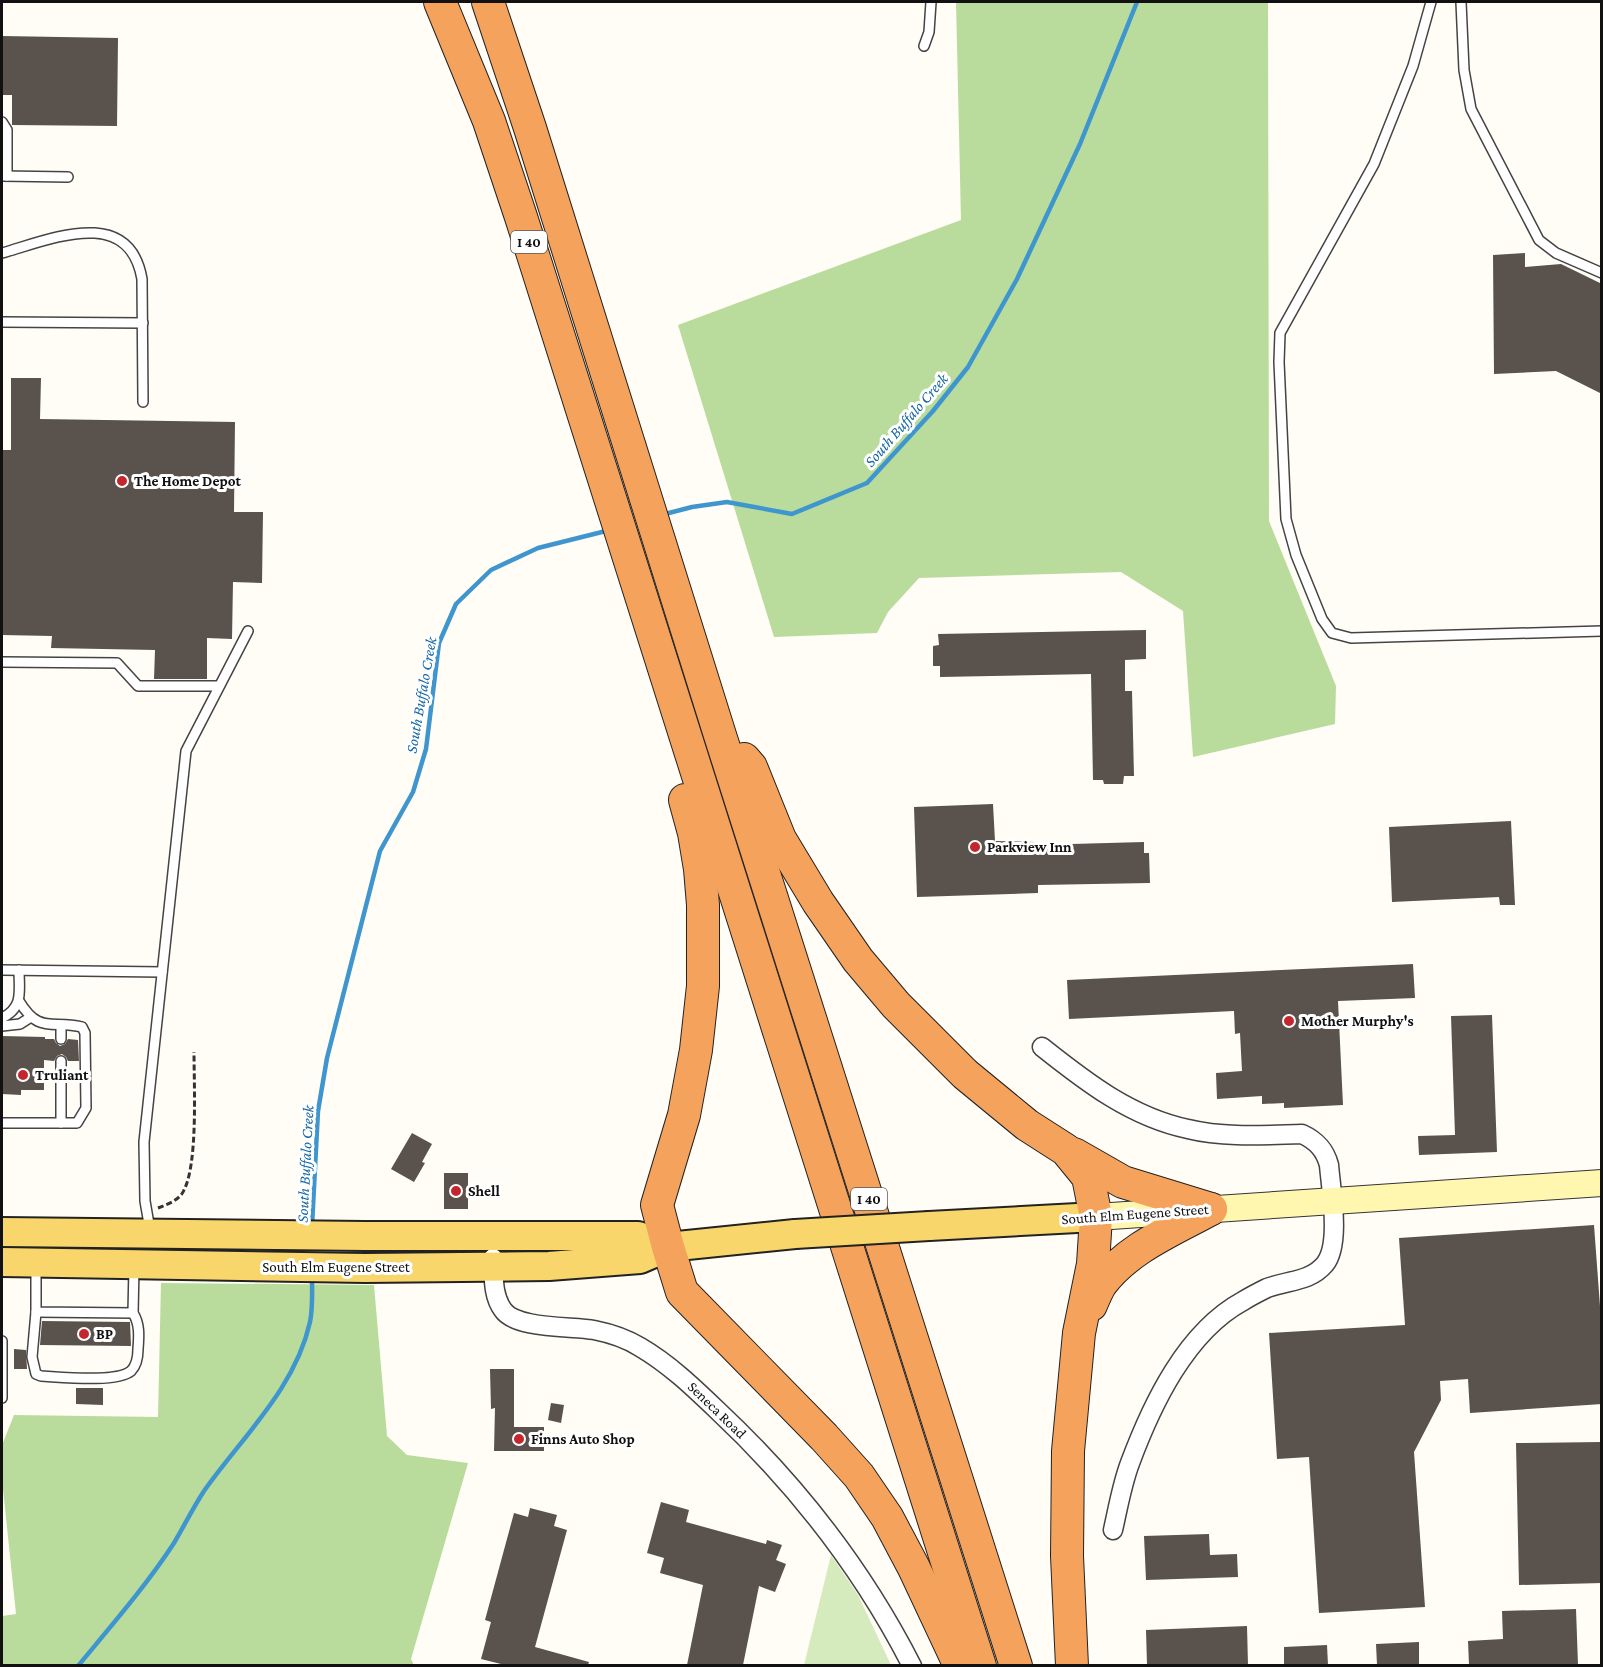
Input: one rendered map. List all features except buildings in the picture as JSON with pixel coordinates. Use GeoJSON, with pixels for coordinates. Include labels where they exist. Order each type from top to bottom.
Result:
{"type":"FeatureCollection","features":[{"type":"Feature","properties":{"kind":"highway","name":"I 40"},"geometry":{"type":"LineString","coordinates":[[440,2],[489,121],[521,217],[980,1665]]}},
{"type":"Feature","properties":{"kind":"highway","name":"I 40"},"geometry":{"type":"LineString","coordinates":[[488,2],[1016,1665]]}},
{"type":"Feature","properties":{"kind":"highway"},"geometry":{"type":"LineString","coordinates":[[719,732],[751,767],[780,839],[818,902],[858,960],[896,1005],[965,1074],[1027,1125],[1123,1182],[1211,1209]]}},
{"type":"Feature","properties":{"kind":"highway"},"geometry":{"type":"LineString","coordinates":[[687,743],[683,792],[694,833],[700,869],[704,937],[703,986],[696,1050],[684,1115],[657,1205],[668,1247],[682,1292],[824,1437],[859,1476],[886,1517],[914,1568],[960,1665]]}},
{"type":"Feature","properties":{"kind":"highway"},"geometry":{"type":"LineString","coordinates":[[1066,1150],[1088,1177],[1096,1217],[1093,1264],[1079,1333],[1068,1451],[1067,1556],[1071,1665]]}},
{"type":"Feature","properties":{"kind":"highway"},"geometry":{"type":"LineString","coordinates":[[1079,1333],[1100,1285],[1120,1264],[1136,1251],[1211,1209]]}},
{"type":"Feature","properties":{"kind":"main road","name":"South Elm Eugene Street"},"geometry":{"type":"LineString","coordinates":[[2,1262],[274,1268],[549,1266],[640,1259],[668,1247],[795,1234],[1096,1217],[1602,1183]]}},
{"type":"Feature","properties":{"kind":"main road","name":"South Elm Eugene Street"},"geometry":{"type":"LineString","coordinates":[[2,1232],[149,1224],[275,1235],[638,1236],[668,1247]]}},
{"type":"Feature","properties":{"kind":"street"},"geometry":{"type":"LineString","coordinates":[[1042,1047],[1086,1082],[1127,1108],[1170,1125],[1215,1133],[1302,1134],[1311,1138],[1326,1153],[1329,1165],[1333,1244],[1327,1262],[1313,1276],[1268,1288],[1240,1302],[1207,1327],[1186,1351],[1153,1408],[1129,1464],[1113,1530]]}},
{"type":"Feature","properties":{"kind":"street","name":"Seneca Road"},"geometry":{"type":"LineString","coordinates":[[492,1235],[497,1301],[510,1318],[525,1322],[595,1330],[637,1346],[657,1357],[683,1378],[781,1473],[825,1527],[863,1582],[912,1665]]}},
{"type":"Feature","properties":{"kind":"lane"},"geometry":{"type":"LineString","coordinates":[[924,46],[929,32],[931,2]]}},
{"type":"Feature","properties":{"kind":"lane"},"geometry":{"type":"LineString","coordinates":[[1431,2],[1413,66],[1374,164],[1280,333],[1279,362],[1286,519],[1296,555],[1322,619],[1332,633],[1351,638],[1602,631]]}},
{"type":"Feature","properties":{"kind":"lane"},"geometry":{"type":"LineString","coordinates":[[1461,2],[1464,70],[1471,109],[1528,220],[1539,240],[1556,254],[1602,273]]}},
{"type":"Feature","properties":{"kind":"lane"},"geometry":{"type":"LineString","coordinates":[[2,122],[7,130],[4,176],[68,177]]}},
{"type":"Feature","properties":{"kind":"lane"},"geometry":{"type":"LineString","coordinates":[[2,254],[84,232],[115,237],[134,252],[140,265],[142,279],[143,402]]}},
{"type":"Feature","properties":{"kind":"lane"},"geometry":{"type":"LineString","coordinates":[[2,322],[142,323]]}},
{"type":"Feature","properties":{"kind":"lane"},"geometry":{"type":"LineString","coordinates":[[149,1224],[144,1176],[144,1142],[186,751],[248,631]]}},
{"type":"Feature","properties":{"kind":"lane"},"geometry":{"type":"LineString","coordinates":[[2,662],[117,663],[138,686],[219,686]]}},
{"type":"Feature","properties":{"kind":"lane"},"geometry":{"type":"LineString","coordinates":[[2,970],[162,972]]}},
{"type":"Feature","properties":{"kind":"lane"},"geometry":{"type":"LineString","coordinates":[[2,1018],[11,1013],[19,1001],[19,970]]}},
{"type":"Feature","properties":{"kind":"lane"},"geometry":{"type":"LineString","coordinates":[[2,1123],[77,1123],[86,1108],[85,1033],[82,1027],[45,1025],[31,1017],[19,1001]]}},
{"type":"Feature","properties":{"kind":"lane"},"geometry":{"type":"LineString","coordinates":[[2,1026],[20,1024],[31,1017]]}},
{"type":"Feature","properties":{"kind":"lane"},"geometry":{"type":"LineString","coordinates":[[61,1025],[61,1039]]}},
{"type":"Feature","properties":{"kind":"lane"},"geometry":{"type":"LineString","coordinates":[[61,1061],[61,1123]]}},
{"type":"Feature","properties":{"kind":"lane"},"geometry":{"type":"LineString","coordinates":[[36,1262],[36,1312],[32,1357],[36,1374],[41,1376],[116,1377],[129,1373],[138,1357],[140,1331],[133,1312],[134,1264]]}},
{"type":"Feature","properties":{"kind":"lane"},"geometry":{"type":"LineString","coordinates":[[36,1312],[133,1312]]}},
{"type":"Feature","properties":{"kind":"lane"},"geometry":{"type":"LineString","coordinates":[[2,1341],[2,1398]]}},
{"type":"Feature","properties":{"kind":"path"},"geometry":{"type":"LineString","coordinates":[[149,1224],[184,1192],[190,1172],[194,1052]]}},
{"type":"Feature","properties":{"kind":"green space"},"geometry":{"type":"Polygon","coordinates":[[[956,2],[1268,2],[1269,521],[1336,686],[1335,724],[1193,757],[1183,611],[1121,572],[919,578],[888,612],[877,633],[774,637],[678,325],[961,220],[956,2]]]}},
{"type":"Feature","properties":{"kind":"green space"},"geometry":{"type":"Polygon","coordinates":[[[161,1283],[374,1285],[387,1436],[407,1455],[468,1463],[411,1659],[414,1665],[2,1665],[2,1616],[16,1614],[2,1479],[2,1445],[14,1415],[158,1417],[161,1283]]]}},
{"type":"Feature","properties":{"kind":"green space"},"geometry":{"type":"Polygon","coordinates":[[[831,1555],[858,1595],[891,1665],[804,1665],[831,1555]]]}},
{"type":"Feature","properties":{"kind":"waterway","name":"South Buffalo Creek"},"geometry":{"type":"LineString","coordinates":[[661,515],[692,507],[727,502],[792,514],[867,483],[933,411],[968,367],[1017,279],[1080,144],[1137,2]]}},
{"type":"Feature","properties":{"kind":"waterway","name":"South Buffalo Creek"},"geometry":{"type":"LineString","coordinates":[[312,1226],[318,1111],[327,1058],[380,851],[413,792],[426,749],[439,643],[456,604],[491,570],[538,548],[610,530]]}},
{"type":"Feature","properties":{"kind":"waterway","name":"South Buffalo Creek"},"geometry":{"type":"LineString","coordinates":[[78,1666],[152,1575],[174,1543],[204,1491],[280,1391],[303,1346],[310,1322],[312,1277]]}},
{"type":"Feature","properties":{"kind":"place","name":"The Home Depot"},"geometry":{"type":"Point","coordinates":[122,481]}},
{"type":"Feature","properties":{"kind":"place","name":"Parkview Inn"},"geometry":{"type":"Point","coordinates":[975,847]}},
{"type":"Feature","properties":{"kind":"place","name":"Mother Murphy's"},"geometry":{"type":"Point","coordinates":[1289,1021]}},
{"type":"Feature","properties":{"kind":"place","name":"Truliant"},"geometry":{"type":"Point","coordinates":[23,1075]}},
{"type":"Feature","properties":{"kind":"place","name":"Shell"},"geometry":{"type":"Point","coordinates":[456,1191]}},
{"type":"Feature","properties":{"kind":"place","name":"BP"},"geometry":{"type":"Point","coordinates":[84,1334]}},
{"type":"Feature","properties":{"kind":"place","name":"Finns Auto Shop"},"geometry":{"type":"Point","coordinates":[519,1439]}}]}
